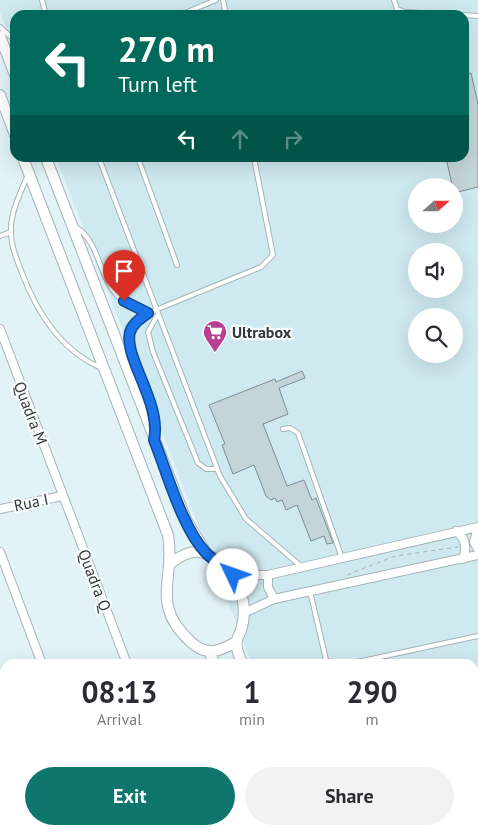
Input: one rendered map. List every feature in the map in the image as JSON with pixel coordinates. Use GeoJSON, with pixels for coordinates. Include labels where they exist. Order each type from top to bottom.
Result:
{"type":"FeatureCollection","features":[{"type":"Feature","properties":{"kind":"main road"},"geometry":{"type":"LineString","coordinates":[[0,36],[10,62]]}},
{"type":"Feature","properties":{"kind":"main road"},"geometry":{"type":"LineString","coordinates":[[0,95],[10,122]]}},
{"type":"Feature","properties":{"kind":"main road"},"geometry":{"type":"LineString","coordinates":[[25,162],[168,535],[170,564],[165,588],[170,616],[178,630],[193,645],[210,652],[222,650],[236,642],[241,631],[244,613],[242,597],[233,575],[220,562],[198,551],[179,557],[170,564]]}},
{"type":"Feature","properties":{"kind":"main road"},"geometry":{"type":"LineString","coordinates":[[48,162],[154,440],[191,530],[207,554]]}},
{"type":"Feature","properties":{"kind":"main road"},"geometry":{"type":"LineString","coordinates":[[236,642],[241,659]]}},
{"type":"Feature","properties":{"kind":"main road"},"geometry":{"type":"LineString","coordinates":[[210,652],[213,659]]}},
{"type":"Feature","properties":{"kind":"street","name":"Quadra M"},"geometry":{"type":"LineString","coordinates":[[0,329],[62,496]]}},
{"type":"Feature","properties":{"kind":"street","name":"Rua I"},"geometry":{"type":"LineString","coordinates":[[0,509],[62,496]]}},
{"type":"Feature","properties":{"kind":"street","name":"Quadra Q"},"geometry":{"type":"LineString","coordinates":[[62,496],[125,659]]}},
{"type":"Feature","properties":{"kind":"street"},"geometry":{"type":"LineString","coordinates":[[233,575],[268,574],[456,531],[478,528],[474,542],[478,549]]}},
{"type":"Feature","properties":{"kind":"street"},"geometry":{"type":"LineString","coordinates":[[456,531],[461,535],[465,546],[463,559]]}},
{"type":"Feature","properties":{"kind":"street"},"geometry":{"type":"LineString","coordinates":[[0,552],[40,659]]}},
{"type":"Feature","properties":{"kind":"street"},"geometry":{"type":"LineString","coordinates":[[244,613],[274,599],[310,590],[478,556]]}},
{"type":"Feature","properties":{"kind":"street"},"geometry":{"type":"LineString","coordinates":[[268,574],[268,587],[274,599]]}},
{"type":"Feature","properties":{"kind":"lane"},"geometry":{"type":"LineString","coordinates":[[192,10],[216,0]]}},
{"type":"Feature","properties":{"kind":"lane"},"geometry":{"type":"LineString","coordinates":[[0,27],[10,36]]}},
{"type":"Feature","properties":{"kind":"lane"},"geometry":{"type":"LineString","coordinates":[[100,162],[156,313],[217,469],[234,503],[246,519],[302,567]]}},
{"type":"Feature","properties":{"kind":"lane"},"geometry":{"type":"LineString","coordinates":[[139,162],[177,264]]}},
{"type":"Feature","properties":{"kind":"lane"},"geometry":{"type":"LineString","coordinates":[[72,224],[85,234],[90,242],[115,294],[132,306],[148,313],[156,313],[261,267],[273,255],[255,162]]}},
{"type":"Feature","properties":{"kind":"lane"},"geometry":{"type":"LineString","coordinates":[[29,173],[13,217],[11,232],[13,248],[27,286],[49,326],[73,351],[88,362],[105,370]]}},
{"type":"Feature","properties":{"kind":"lane"},"geometry":{"type":"LineString","coordinates":[[0,236],[11,232]]}},
{"type":"Feature","properties":{"kind":"lane"},"geometry":{"type":"LineString","coordinates":[[148,313],[135,324],[129,338],[155,414],[157,427],[154,440]]}},
{"type":"Feature","properties":{"kind":"lane"},"geometry":{"type":"LineString","coordinates":[[156,313],[148,332],[157,362],[198,463],[206,470],[217,469]]}},
{"type":"Feature","properties":{"kind":"lane"},"geometry":{"type":"LineString","coordinates":[[283,428],[290,428],[298,433],[342,558]]}},
{"type":"Feature","properties":{"kind":"lane"},"geometry":{"type":"LineString","coordinates":[[310,590],[326,659]]}},
{"type":"Feature","properties":{"kind":"lane"},"geometry":{"type":"LineString","coordinates":[[371,659],[478,636]]}},
{"type":"Feature","properties":{"kind":"path"},"geometry":{"type":"LineString","coordinates":[[343,576],[395,556],[465,546]]}},
{"type":"Feature","properties":{"kind":"shaded area"},"geometry":{"type":"Polygon","coordinates":[[[0,0],[478,0],[478,659],[250,659],[58,162],[469,162],[469,10],[10,10],[10,38],[0,12],[0,0]]]}},
{"type":"Feature","properties":{"kind":"building"},"geometry":{"type":"Polygon","coordinates":[[[469,73],[471,73],[478,104],[478,187],[463,191],[463,178],[451,178],[447,162],[469,162],[469,73]]]}},
{"type":"Feature","properties":{"kind":"building"},"geometry":{"type":"Polygon","coordinates":[[[302,371],[305,378],[279,388],[288,414],[263,424],[287,486],[304,480],[312,500],[316,498],[333,543],[327,544],[324,536],[311,541],[297,505],[286,510],[282,500],[277,502],[275,498],[271,500],[266,496],[254,465],[233,474],[222,445],[225,444],[209,405],[275,379],[276,382],[302,371]]]}},
{"type":"Feature","properties":{"kind":"place","name":"Ultrabox"},"geometry":{"type":"Point","coordinates":[215,353]}},
{"type":"Feature","properties":{"kind":"route"},"geometry":{"type":"LineString","coordinates":[[124,301],[148,313],[135,324],[129,338],[157,421],[154,440],[191,530],[207,554],[220,562],[233,575]]}}]}
